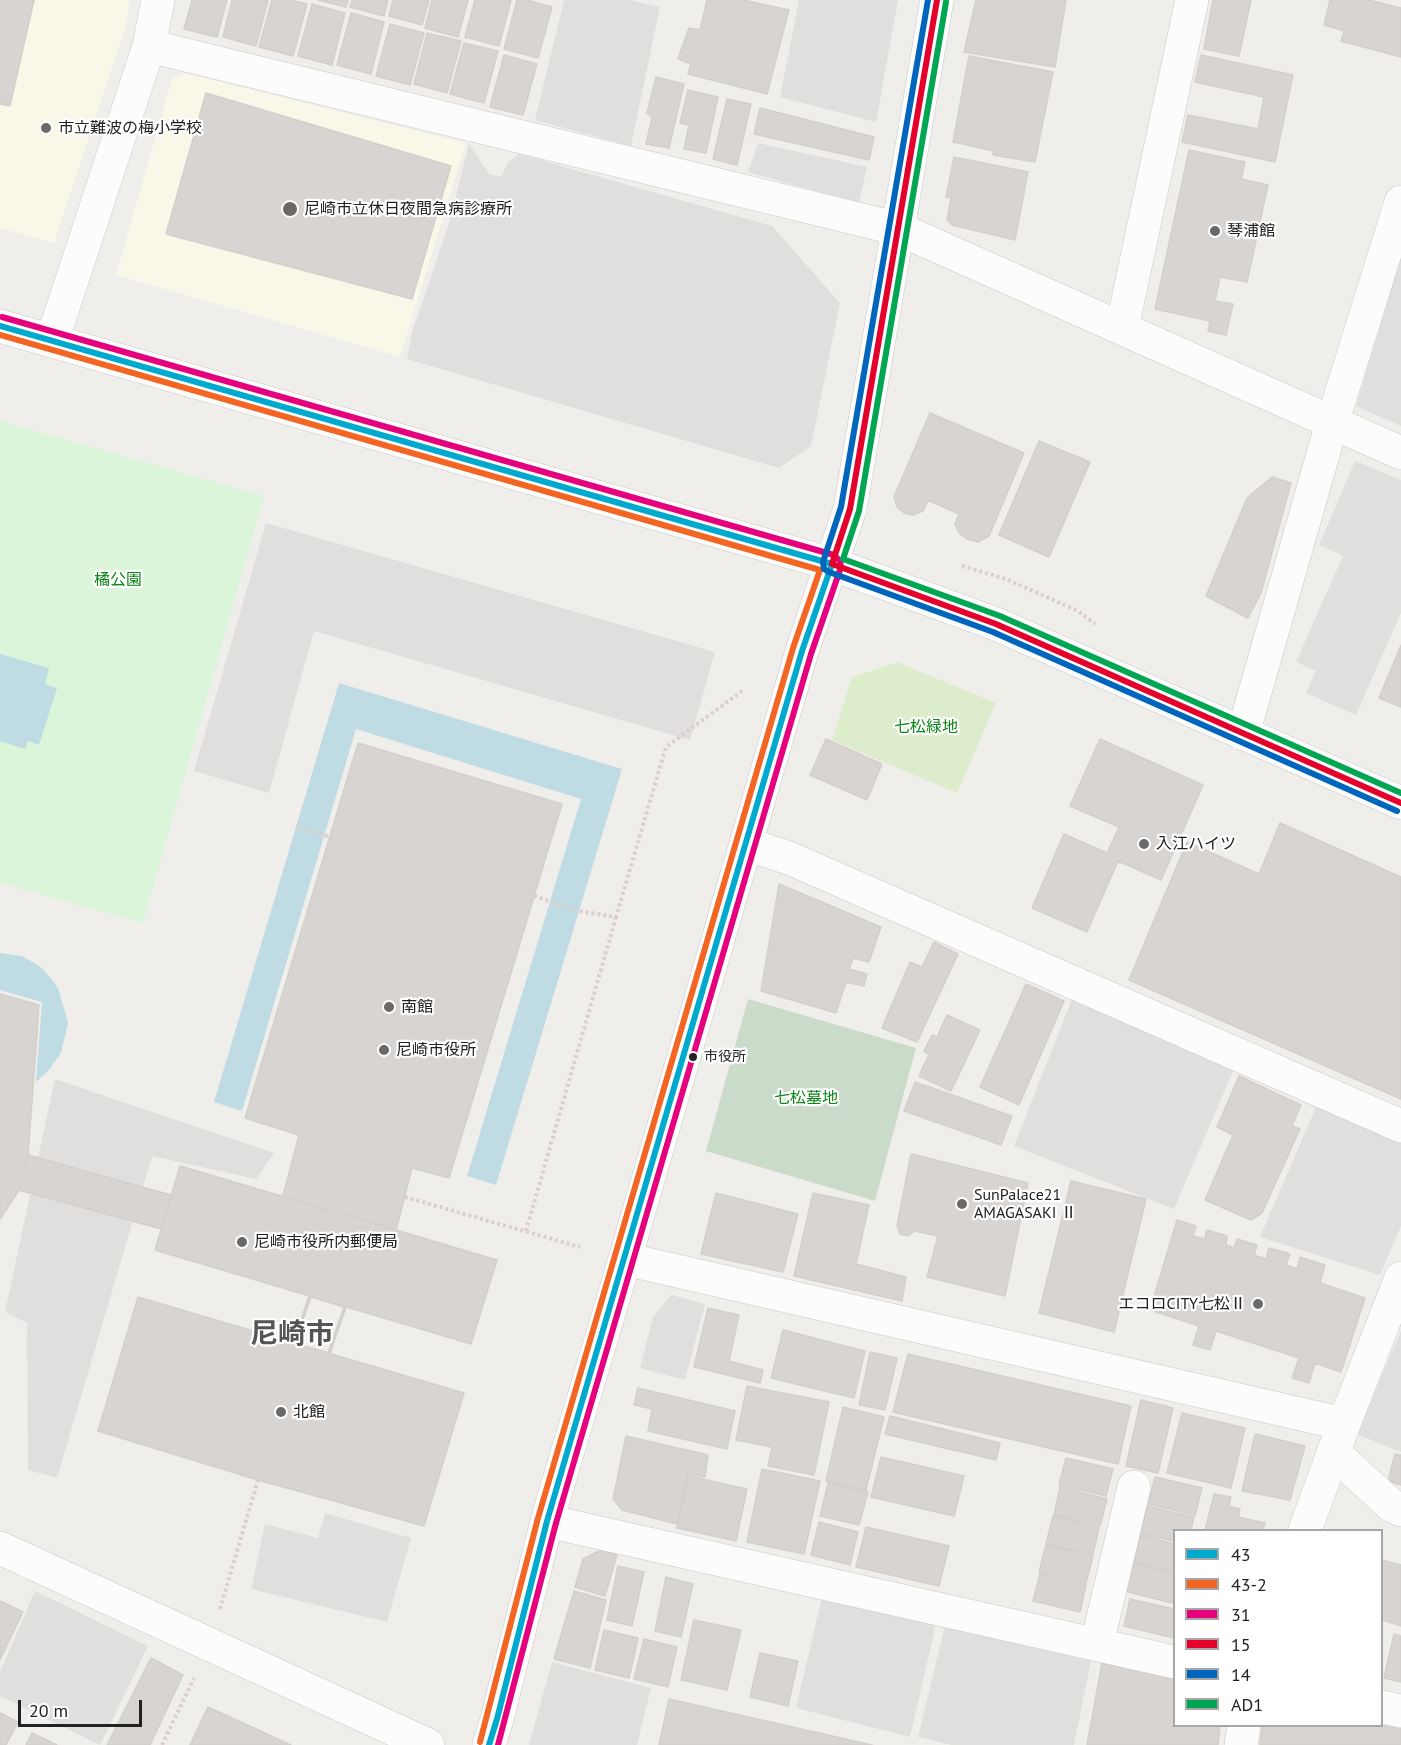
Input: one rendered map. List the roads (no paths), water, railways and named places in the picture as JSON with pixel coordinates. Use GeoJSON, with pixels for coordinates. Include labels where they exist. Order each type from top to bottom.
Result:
{"type":"FeatureCollection","features":[{"type":"Feature","properties":{"kind":"street"},"geometry":{"type":"LineString","coordinates":[[52,341],[150,46],[158,0]]}},
{"type":"Feature","properties":{"kind":"street"},"geometry":{"type":"LineString","coordinates":[[489,1745],[547,1521],[802,651],[850,509],[937,0]]}},
{"type":"Feature","properties":{"kind":"street"},"geometry":{"type":"LineString","coordinates":[[1122,328],[1192,0]]}},
{"type":"Feature","properties":{"kind":"street"},"geometry":{"type":"LineString","coordinates":[[150,46],[899,229],[1401,453]]}},
{"type":"Feature","properties":{"kind":"street"},"geometry":{"type":"LineString","coordinates":[[1243,734],[1332,423],[1401,202]]}},
{"type":"Feature","properties":{"kind":"street"},"geometry":{"type":"LineString","coordinates":[[0,326],[832,564],[996,624],[1401,803]]}},
{"type":"Feature","properties":{"kind":"street"},"geometry":{"type":"LineString","coordinates":[[746,844],[789,858],[1401,1126]]}},
{"type":"Feature","properties":{"kind":"street"},"geometry":{"type":"LineString","coordinates":[[625,1258],[1338,1438],[1392,1506],[1401,1510]]}},
{"type":"Feature","properties":{"kind":"street"},"geometry":{"type":"LineString","coordinates":[[1305,1529],[1338,1438],[1401,1278]]}},
{"type":"Feature","properties":{"kind":"street"},"geometry":{"type":"LineString","coordinates":[[1097,1644],[1134,1487]]}},
{"type":"Feature","properties":{"kind":"street"},"geometry":{"type":"LineString","coordinates":[[547,1521],[1173,1662]]}},
{"type":"Feature","properties":{"kind":"street"},"geometry":{"type":"LineString","coordinates":[[0,1548],[428,1745]]}},
{"type":"Feature","properties":{"kind":"street"},"geometry":{"type":"LineString","coordinates":[[1383,1707],[1401,1711]]}},
{"type":"Feature","properties":{"kind":"street"},"geometry":{"type":"LineString","coordinates":[[1241,1745],[1244,1727]]}},
{"type":"Feature","properties":{"kind":"water"},"geometry":{"type":"Polygon","coordinates":[[[0,654],[49,668],[45,684],[57,688],[39,745],[28,741],[25,749],[0,741],[0,654]]]}},
{"type":"Feature","properties":{"kind":"water"},"geometry":{"type":"Polygon","coordinates":[[[339,683],[622,769],[496,1185],[467,1176],[581,799],[356,729],[242,1111],[214,1102],[339,683]]]}},
{"type":"Feature","properties":{"kind":"water"},"geometry":{"type":"Polygon","coordinates":[[[0,953],[22,956],[42,968],[59,991],[68,1023],[61,1053],[48,1071],[36,1082],[42,1002],[0,990],[0,953]]]}},
{"type":"Feature","properties":{"kind":"place","name":"市立難波の梅小学校"},"geometry":{"type":"Point","coordinates":[46,128]}},
{"type":"Feature","properties":{"kind":"place","name":"尼崎市立休日夜間急病診療所"},"geometry":{"type":"Point","coordinates":[290,209]}},
{"type":"Feature","properties":{"kind":"place","name":"琴浦館"},"geometry":{"type":"Point","coordinates":[1215,231]}},
{"type":"Feature","properties":{"kind":"place","name":"入江ハイツ"},"geometry":{"type":"Point","coordinates":[1144,844]}},
{"type":"Feature","properties":{"kind":"place","name":"南館"},"geometry":{"type":"Point","coordinates":[389,1007]}},
{"type":"Feature","properties":{"kind":"place","name":"尼崎市役所"},"geometry":{"type":"Point","coordinates":[384,1050]}},
{"type":"Feature","properties":{"kind":"place","name":"市役所"},"geometry":{"type":"Point","coordinates":[693,1057]}},
{"type":"Feature","properties":{"kind":"place","name":"SunPalace21 AMAGASAKI Ⅱ"},"geometry":{"type":"Point","coordinates":[962,1204]}},
{"type":"Feature","properties":{"kind":"place","name":"尼崎市役所内郵便局"},"geometry":{"type":"Point","coordinates":[242,1242]}},
{"type":"Feature","properties":{"kind":"place","name":"エコロCITY七松Ⅱ"},"geometry":{"type":"Point","coordinates":[1258,1304]}},
{"type":"Feature","properties":{"kind":"place","name":"北館"},"geometry":{"type":"Point","coordinates":[281,1412]}},
{"type":"Feature","properties":{"kind":"district","name":"尼崎市"},"geometry":{"type":"Point","coordinates":[292,1335]}},
{"type":"Feature","properties":{"kind":"park label","name":"橘公園"},"geometry":{"type":"Point","coordinates":[118,580]}},
{"type":"Feature","properties":{"kind":"park label","name":"七松緑地"},"geometry":{"type":"Point","coordinates":[926,727]}},
{"type":"Feature","properties":{"kind":"park label","name":"七松墓地"},"geometry":{"type":"Point","coordinates":[806,1098]}}]}
